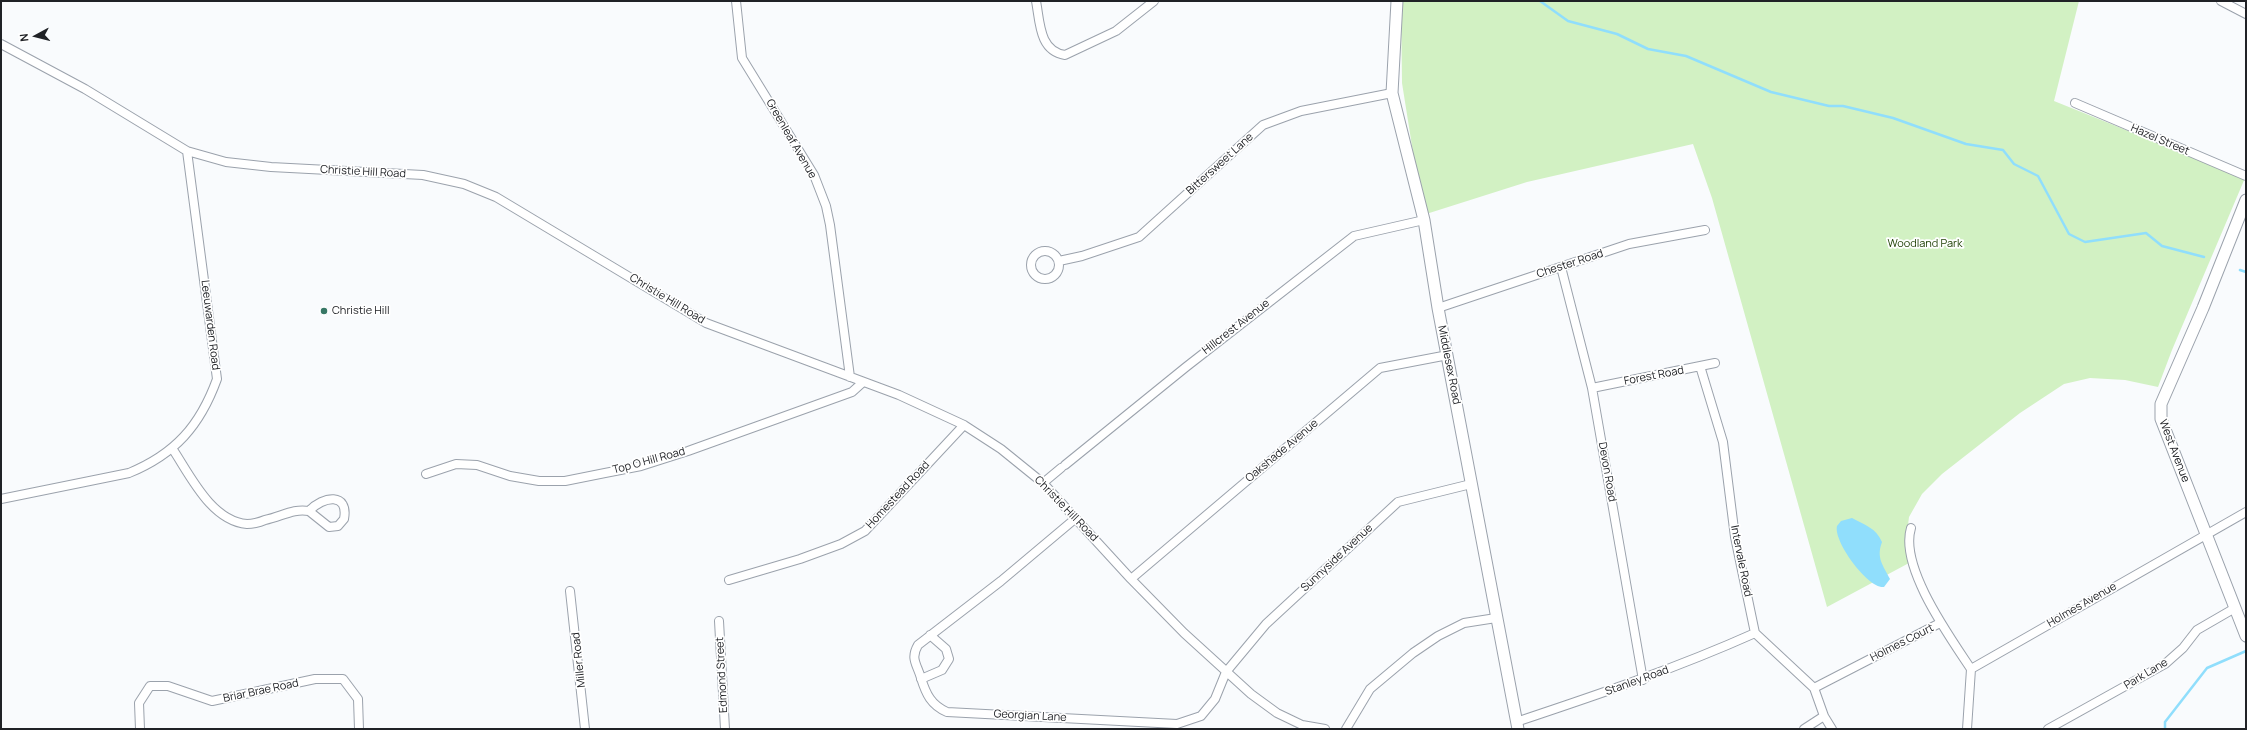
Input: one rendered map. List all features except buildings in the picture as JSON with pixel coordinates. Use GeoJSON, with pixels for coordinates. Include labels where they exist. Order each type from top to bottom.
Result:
{"type":"FeatureCollection","features":[{"type":"Feature","properties":{"kind":"street","name":"Greenleaf Avenue"},"geometry":{"type":"LineString","coordinates":[[736,1],[742,58],[814,175],[826,206],[830,225],[850,377]]}},
{"type":"Feature","properties":{"kind":"street"},"geometry":{"type":"LineString","coordinates":[[1036,1],[1041,33],[1047,46],[1057,53],[1065,55],[1116,30],[1154,1]]}},
{"type":"Feature","properties":{"kind":"street","name":"Middlesex Road"},"geometry":{"type":"LineString","coordinates":[[1397,1],[1392,93],[1424,220],[1438,308],[1517,726]]}},
{"type":"Feature","properties":{"kind":"street"},"geometry":{"type":"LineString","coordinates":[[2221,1],[2246,14]]}},
{"type":"Feature","properties":{"kind":"street","name":"Christie Hill Road"},"geometry":{"type":"LineString","coordinates":[[1,44],[85,88],[188,152],[226,162],[423,175],[464,184],[496,197],[706,323],[850,377],[862,383],[899,395],[964,425],[1001,449],[1044,483],[1131,580],[1226,672],[1277,713],[1302,725],[1325,729]]}},
{"type":"Feature","properties":{"kind":"street","name":"Bittersweet Lane"},"geometry":{"type":"LineString","coordinates":[[1059,262],[1139,237],[1263,125],[1301,111],[1392,93]]}},
{"type":"Feature","properties":{"kind":"street","name":"Hazel Street"},"geometry":{"type":"LineString","coordinates":[[2075,104],[2246,176]]}},
{"type":"Feature","properties":{"kind":"street","name":"Leeuwarden Road"},"geometry":{"type":"LineString","coordinates":[[1,499],[129,473],[148,465],[172,448],[196,423],[207,405],[217,379],[188,152]]}},
{"type":"Feature","properties":{"kind":"street","name":"West Avenue"},"geometry":{"type":"LineString","coordinates":[[2246,200],[2203,308],[2160,404],[2161,419],[2246,636]]}},
{"type":"Feature","properties":{"kind":"street","name":"Hillcrest Avenue"},"geometry":{"type":"LineString","coordinates":[[1044,483],[1186,367],[1354,236],[1424,220]]}},
{"type":"Feature","properties":{"kind":"street","name":"Chester Road"},"geometry":{"type":"LineString","coordinates":[[1438,308],[1629,244],[1705,230]]}},
{"type":"Feature","properties":{"kind":"street","name":"Devon Road"},"geometry":{"type":"LineString","coordinates":[[1561,267],[1592,388],[1643,680]]}},
{"type":"Feature","properties":{"kind":"street","name":"Oakshade Avenue"},"geometry":{"type":"LineString","coordinates":[[1131,580],[1380,368],[1448,355]]}},
{"type":"Feature","properties":{"kind":"street","name":"Forest Road"},"geometry":{"type":"LineString","coordinates":[[1592,388],[1715,363]]}},
{"type":"Feature","properties":{"kind":"street","name":"Intervale Road"},"geometry":{"type":"LineString","coordinates":[[1700,366],[1723,442],[1735,537],[1755,633]]}},
{"type":"Feature","properties":{"kind":"street","name":"Top O Hill Road"},"geometry":{"type":"LineString","coordinates":[[426,474],[456,464],[477,465],[510,476],[539,481],[565,481],[634,467],[688,451],[852,392],[862,383]]}},
{"type":"Feature","properties":{"kind":"street","name":"Homestead Road"},"geometry":{"type":"LineString","coordinates":[[729,580],[821,552],[841,544],[865,531],[964,425]]}},
{"type":"Feature","properties":{"kind":"street"},"geometry":{"type":"LineString","coordinates":[[172,448],[205,496],[218,511],[232,520],[248,524],[271,519],[301,509],[310,511]]}},
{"type":"Feature","properties":{"kind":"street","name":"Sunnyside Avenue"},"geometry":{"type":"LineString","coordinates":[[1226,672],[1266,624],[1398,502],[1471,484]]}},
{"type":"Feature","properties":{"kind":"street","name":"Holmes Avenue"},"geometry":{"type":"LineString","coordinates":[[1971,669],[2246,512]]}},
{"type":"Feature","properties":{"kind":"street","name":"Georgian Lane"},"geometry":{"type":"LineString","coordinates":[[1076,518],[1001,581],[918,645],[914,653],[913,661],[928,696],[935,705],[946,712],[1177,724],[1201,716],[1215,699],[1226,672]]}},
{"type":"Feature","properties":{"kind":"street"},"geometry":{"type":"LineString","coordinates":[[1911,528],[1908,538],[1911,557],[1920,584],[1940,623]]}},
{"type":"Feature","properties":{"kind":"street","name":"Miller Road"},"geometry":{"type":"LineString","coordinates":[[570,591],[585,729]]}},
{"type":"Feature","properties":{"kind":"street","name":"Park Lane"},"geometry":{"type":"LineString","coordinates":[[2048,729],[2165,664],[2183,648],[2197,630],[2235,608]]}},
{"type":"Feature","properties":{"kind":"street"},"geometry":{"type":"LineString","coordinates":[[1346,729],[1370,689],[1413,653],[1438,636],[1464,623],[1496,618]]}},
{"type":"Feature","properties":{"kind":"street","name":"Edmond Street"},"geometry":{"type":"LineString","coordinates":[[720,621],[725,729]]}},
{"type":"Feature","properties":{"kind":"street","name":"Holmes Court"},"geometry":{"type":"LineString","coordinates":[[1814,688],[1940,623],[1971,669]]}},
{"type":"Feature","properties":{"kind":"street"},"geometry":{"type":"LineString","coordinates":[[1755,633],[1814,688],[1824,716],[1832,729]]}},
{"type":"Feature","properties":{"kind":"street","name":"Stanley Road"},"geometry":{"type":"LineString","coordinates":[[1517,726],[1643,680],[1704,656],[1755,633]]}},
{"type":"Feature","properties":{"kind":"street"},"geometry":{"type":"LineString","coordinates":[[921,679],[942,670],[949,659],[946,649],[930,635]]}},
{"type":"Feature","properties":{"kind":"street"},"geometry":{"type":"LineString","coordinates":[[1967,729],[1971,669]]}},
{"type":"Feature","properties":{"kind":"street","name":"Briar Brae Road"},"geometry":{"type":"LineString","coordinates":[[140,729],[139,703],[150,686],[168,686],[212,701],[315,679],[343,679],[358,699],[359,729]]}},
{"type":"Feature","properties":{"kind":"street"},"geometry":{"type":"LineString","coordinates":[[1804,729],[1824,716]]}},
{"type":"Feature","properties":{"kind":"green space","name":"Woodland Park"},"geometry":{"type":"Polygon","coordinates":[[[1401,1],[2079,1],[2054,101],[2245,178],[2172,350],[2158,387],[2125,380],[2090,378],[2064,384],[2020,413],[1942,474],[1922,494],[1909,517],[1905,549],[1909,563],[1827,607],[1712,198],[1693,144],[1527,182],[1423,215],[1402,83],[1401,1]]]}},
{"type":"Feature","properties":{"kind":"water"},"geometry":{"type":"Polygon","coordinates":[[[1852,518],[1866,525],[1880,537],[1882,542],[1880,557],[1890,579],[1884,587],[1877,586],[1861,573],[1840,542],[1837,533],[1837,526],[1841,521],[1852,518]]]}},
{"type":"Feature","properties":{"kind":"waterway"},"geometry":{"type":"LineString","coordinates":[[1540,1],[1568,21],[1617,34],[1648,49],[1686,56],[1771,92],[1829,106],[1843,106],[1893,118],[1966,144],[2003,150],[2014,164],[2038,176],[2069,234],[2085,242],[2146,233],[2162,246],[2204,257]]}},
{"type":"Feature","properties":{"kind":"waterway"},"geometry":{"type":"LineString","coordinates":[[2240,270],[2246,272]]}},
{"type":"Feature","properties":{"kind":"waterway"},"geometry":{"type":"LineString","coordinates":[[2165,729],[2165,722],[2207,668],[2246,651]]}},
{"type":"Feature","properties":{"kind":"place","name":"Christie Hill"},"geometry":{"type":"Point","coordinates":[324,311]}}]}
